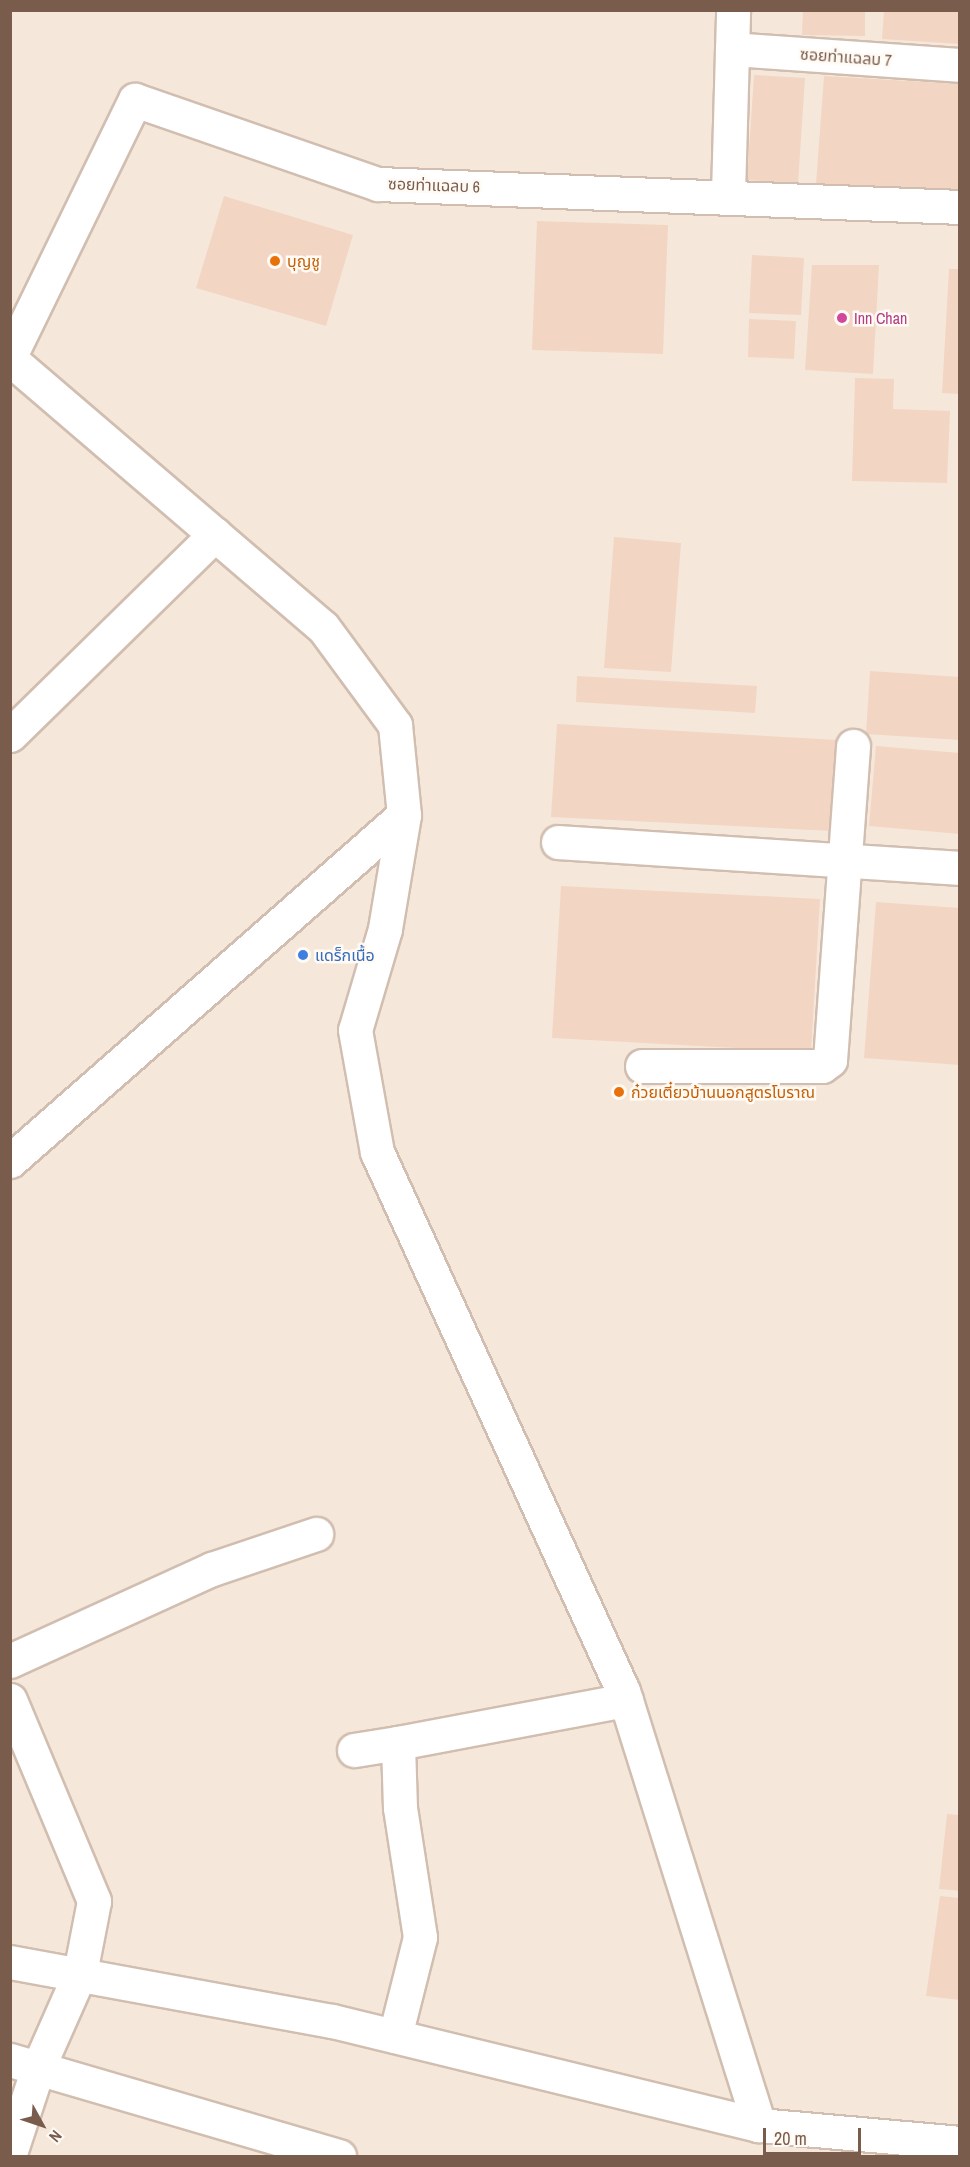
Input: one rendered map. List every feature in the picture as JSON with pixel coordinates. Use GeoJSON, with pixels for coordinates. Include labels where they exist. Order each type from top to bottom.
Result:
{"type":"FeatureCollection","features":[{"type":"Feature","properties":{"kind":"street"},"geometry":{"type":"LineString","coordinates":[[728,194],[733,10]]}},
{"type":"Feature","properties":{"kind":"street","name":"ซอยท่าแฉลบ 7"},"geometry":{"type":"LineString","coordinates":[[732,49],[960,65]]}},
{"type":"Feature","properties":{"kind":"street","name":"ซอยท่าแฉลบ 6"},"geometry":{"type":"LineString","coordinates":[[10,357],[135,100],[378,184],[728,194],[960,207]]}},
{"type":"Feature","properties":{"kind":"street"},"geometry":{"type":"LineString","coordinates":[[10,357],[323,627],[395,725],[404,815],[385,929],[356,1030],[377,1152],[626,1700],[759,2125]]}},
{"type":"Feature","properties":{"kind":"street"},"geometry":{"type":"LineString","coordinates":[[10,735],[215,534]]}},
{"type":"Feature","properties":{"kind":"street"},"geometry":{"type":"LineString","coordinates":[[642,1066],[828,1063],[853,746]]}},
{"type":"Feature","properties":{"kind":"street"},"geometry":{"type":"LineString","coordinates":[[10,1161],[404,815]]}},
{"type":"Feature","properties":{"kind":"street"},"geometry":{"type":"LineString","coordinates":[[558,842],[960,867]]}},
{"type":"Feature","properties":{"kind":"street"},"geometry":{"type":"LineString","coordinates":[[10,1661],[212,1569],[316,1534]]}},
{"type":"Feature","properties":{"kind":"street"},"geometry":{"type":"LineString","coordinates":[[10,1700],[94,1901],[80,1973],[24,2064],[10,2153]]}},
{"type":"Feature","properties":{"kind":"street"},"geometry":{"type":"LineString","coordinates":[[354,1750],[626,1700]]}},
{"type":"Feature","properties":{"kind":"street"},"geometry":{"type":"LineString","coordinates":[[395,2036],[420,1937],[400,1808],[398,1743]]}},
{"type":"Feature","properties":{"kind":"street"},"geometry":{"type":"LineString","coordinates":[[10,1962],[80,1973],[395,2036],[759,2125],[917,2148],[960,2144]]}},
{"type":"Feature","properties":{"kind":"street"},"geometry":{"type":"LineString","coordinates":[[24,2064],[270,2147],[339,2157]]}},
{"type":"Feature","properties":{"kind":"shaded area"},"geometry":{"type":"Polygon","coordinates":[[[11,11],[959,11],[959,2156],[11,2156],[11,11]]]}},
{"type":"Feature","properties":{"kind":"building"},"geometry":{"type":"Polygon","coordinates":[[[803,10],[865,10],[865,36],[802,35],[803,10]]]}},
{"type":"Feature","properties":{"kind":"building"},"geometry":{"type":"Polygon","coordinates":[[[884,10],[960,10],[960,44],[882,39],[884,10]]]}},
{"type":"Feature","properties":{"kind":"building"},"geometry":{"type":"Polygon","coordinates":[[[754,75],[805,78],[798,184],[747,180],[754,75]]]}},
{"type":"Feature","properties":{"kind":"building"},"geometry":{"type":"Polygon","coordinates":[[[824,76],[960,84],[960,193],[816,184],[824,76]]]}},
{"type":"Feature","properties":{"kind":"building","name":"บุญชู"},"geometry":{"type":"Polygon","coordinates":[[[224,196],[353,235],[326,326],[196,288],[224,196]]]}},
{"type":"Feature","properties":{"kind":"building"},"geometry":{"type":"Polygon","coordinates":[[[537,221],[668,225],[663,354],[532,350],[537,221]]]}},
{"type":"Feature","properties":{"kind":"building"},"geometry":{"type":"Polygon","coordinates":[[[752,255],[804,258],[801,315],[749,313],[752,255]]]}},
{"type":"Feature","properties":{"kind":"building","name":"Inn Chan"},"geometry":{"type":"Polygon","coordinates":[[[812,265],[879,265],[873,374],[805,370],[812,265]]]}},
{"type":"Feature","properties":{"kind":"building"},"geometry":{"type":"Polygon","coordinates":[[[949,269],[960,269],[960,394],[942,393],[949,269]]]}},
{"type":"Feature","properties":{"kind":"building"},"geometry":{"type":"Polygon","coordinates":[[[749,319],[796,321],[794,359],[748,357],[749,319]]]}},
{"type":"Feature","properties":{"kind":"building"},"geometry":{"type":"Polygon","coordinates":[[[855,378],[894,379],[893,409],[950,411],[947,483],[852,481],[855,378]]]}},
{"type":"Feature","properties":{"kind":"building"},"geometry":{"type":"Polygon","coordinates":[[[614,537],[681,543],[671,672],[604,668],[614,537]]]}},
{"type":"Feature","properties":{"kind":"building"},"geometry":{"type":"Polygon","coordinates":[[[870,671],[960,677],[960,740],[866,734],[870,671]]]}},
{"type":"Feature","properties":{"kind":"building"},"geometry":{"type":"Polygon","coordinates":[[[577,676],[757,686],[755,713],[576,702],[577,676]]]}},
{"type":"Feature","properties":{"kind":"building"},"geometry":{"type":"Polygon","coordinates":[[[557,724],[838,740],[832,831],[551,817],[557,724]]]}},
{"type":"Feature","properties":{"kind":"building"},"geometry":{"type":"Polygon","coordinates":[[[876,746],[960,753],[960,834],[869,826],[876,746]]]}},
{"type":"Feature","properties":{"kind":"building"},"geometry":{"type":"Polygon","coordinates":[[[561,886],[820,899],[811,1052],[552,1038],[561,886]]]}},
{"type":"Feature","properties":{"kind":"building"},"geometry":{"type":"Polygon","coordinates":[[[876,902],[960,908],[960,1065],[864,1058],[876,902]]]}},
{"type":"Feature","properties":{"kind":"building"},"geometry":{"type":"Polygon","coordinates":[[[947,1814],[960,1815],[960,1891],[939,1889],[947,1814]]]}},
{"type":"Feature","properties":{"kind":"building"},"geometry":{"type":"Polygon","coordinates":[[[940,1896],[960,1898],[960,2000],[926,1996],[940,1896]]]}},
{"type":"Feature","properties":{"kind":"place","name":"บุญชู"},"geometry":{"type":"Point","coordinates":[275,261]}},
{"type":"Feature","properties":{"kind":"place","name":"Inn Chan"},"geometry":{"type":"Point","coordinates":[842,318]}},
{"type":"Feature","properties":{"kind":"place","name":"แดร็กเนื้อ"},"geometry":{"type":"Point","coordinates":[303,955]}},
{"type":"Feature","properties":{"kind":"place","name":"ก๋วยเตี๋ยวบ้านนอกสูตรโบราณ"},"geometry":{"type":"Point","coordinates":[619,1092]}}]}
